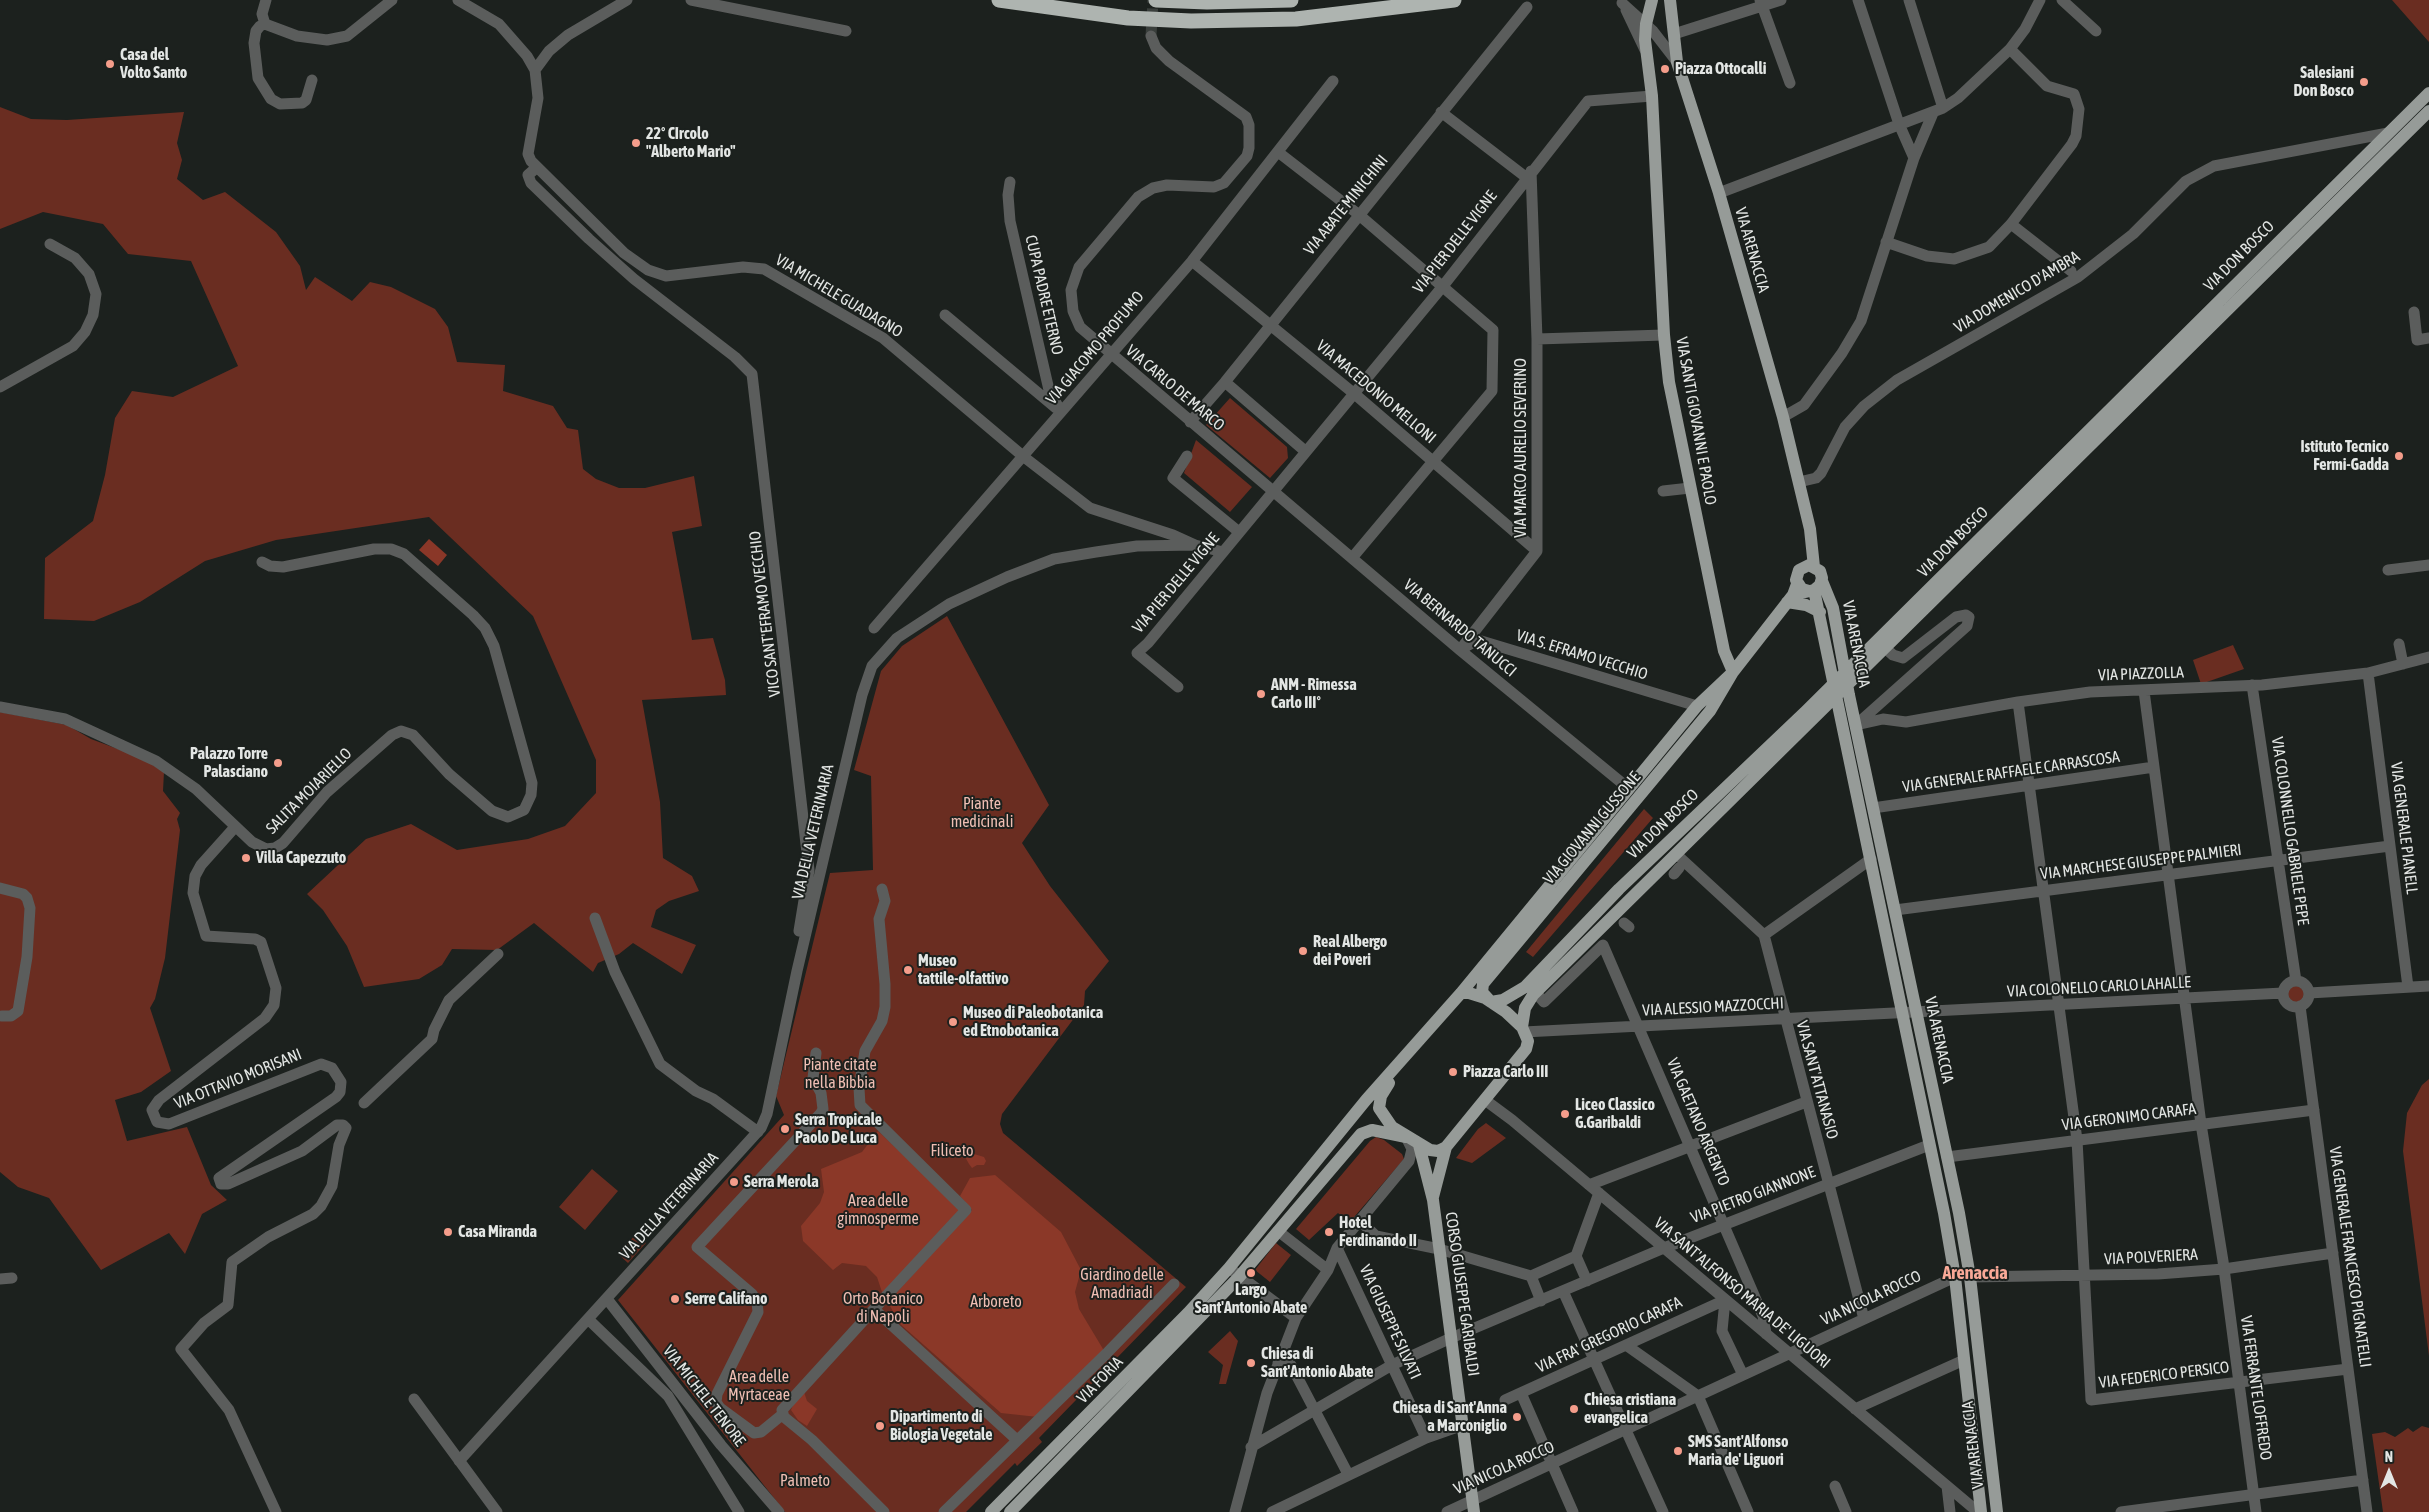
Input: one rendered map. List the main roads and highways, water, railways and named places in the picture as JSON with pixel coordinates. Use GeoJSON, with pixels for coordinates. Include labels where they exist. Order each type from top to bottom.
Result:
{"type":"FeatureCollection","features":[{"type":"Feature","properties":{"kind":"highway"},"geometry":{"type":"LineString","coordinates":[[1000,0],[1112,16],[1191,21],[1296,20],[1454,0]]}},
{"type":"Feature","properties":{"kind":"highway"},"geometry":{"type":"LineString","coordinates":[[1156,0],[1207,2],[1292,0]]}},
{"type":"Feature","properties":{"kind":"main road","name":"VIA SANTI GIOVANNI E PAOLO"},"geometry":{"type":"LineString","coordinates":[[1652,0],[1646,24],[1646,52],[1652,96],[1664,335],[1669,382],[1724,650],[1733,672]]}},
{"type":"Feature","properties":{"kind":"main road","name":"VIA ARENACCIA"},"geometry":{"type":"LineString","coordinates":[[1670,0],[1677,62],[1719,193],[1783,417],[1810,529],[1814,567]]}},
{"type":"Feature","properties":{"kind":"main road","name":"VIA DON BOSCO"},"geometry":{"type":"LineString","coordinates":[[1491,1002],[1503,1000],[1525,987],[1619,890],[1810,713],[1854,678],[1881,644],[2304,215],[2429,93]]}},
{"type":"Feature","properties":{"kind":"main road","name":"VIA DON BOSCO"},"geometry":{"type":"LineString","coordinates":[[1523,1030],[1526,1004],[1536,993],[1601,944],[1676,865],[1863,655],[1881,644],[2314,225],[2429,111]]}},
{"type":"Feature","properties":{"kind":"main road"},"geometry":{"type":"LineString","coordinates":[[2304,215],[2314,225]]}},
{"type":"Feature","properties":{"kind":"main road","name":"VIA GIOVANNI GUSSONE"},"geometry":{"type":"LineString","coordinates":[[1491,1002],[1482,992],[1483,984],[1710,711],[1733,672],[1792,594],[1796,576],[1800,570],[1806,566],[1814,567]]}},
{"type":"Feature","properties":{"kind":"main road"},"geometry":{"type":"LineString","coordinates":[[1792,594],[1815,587],[1820,571],[1814,567]]}},
{"type":"Feature","properties":{"kind":"main road","name":"VIA ARENACCIA"},"geometry":{"type":"LineString","coordinates":[[1815,587],[1904,1014],[1955,1278],[1980,1512]]}},
{"type":"Feature","properties":{"kind":"main road","name":"VIA ARENACCIA"},"geometry":{"type":"LineString","coordinates":[[1815,587],[1834,608],[1873,808],[1947,1157],[1970,1277],[1997,1512]]}},
{"type":"Feature","properties":{"kind":"main road","name":"VIA ARENACCIA"},"geometry":{"type":"LineString","coordinates":[[1792,594],[1806,605],[1820,612]]}},
{"type":"Feature","properties":{"kind":"main road","name":"VIA GIOVANNI GUSSONE"},"geometry":{"type":"LineString","coordinates":[[1462,993],[1697,706],[1733,672]]}},
{"type":"Feature","properties":{"kind":"main road"},"geometry":{"type":"LineString","coordinates":[[1628,788],[1639,798]]}},
{"type":"Feature","properties":{"kind":"main road"},"geometry":{"type":"LineString","coordinates":[[1468,992],[1491,1002],[1516,1020],[1528,1041],[1526,1049],[1446,1147],[1438,1151],[1419,1145],[1392,1127],[1379,1108],[1380,1096],[1398,1065],[1462,993],[1468,992]]}},
{"type":"Feature","properties":{"kind":"main road","name":"VIA FORIA"},"geometry":{"type":"LineString","coordinates":[[991,1512],[1175,1326],[1229,1268],[1366,1100],[1398,1065]]}},
{"type":"Feature","properties":{"kind":"main road","name":"VIA FORIA"},"geometry":{"type":"LineString","coordinates":[[1010,1512],[1239,1277],[1366,1130],[1406,1137]]}},
{"type":"Feature","properties":{"kind":"main road","name":"CORSO GIUSEPPE GARIBALDI"},"geometry":{"type":"LineString","coordinates":[[1419,1145],[1433,1200],[1473,1506]]}},
{"type":"Feature","properties":{"kind":"main road","name":"CORSO GIUSEPPE GARIBALDI"},"geometry":{"type":"LineString","coordinates":[[1433,1200],[1446,1147]]}},
{"type":"Feature","properties":{"kind":"tunnel"},"geometry":{"type":"LineString","coordinates":[[1151,36],[1153,0]]}},
{"type":"Feature","properties":{"kind":"place","name":"Casa del Volto Santo"},"geometry":{"type":"Point","coordinates":[110,64]}},
{"type":"Feature","properties":{"kind":"place","name":"Piazza Ottocalli"},"geometry":{"type":"Point","coordinates":[1665,69]}},
{"type":"Feature","properties":{"kind":"place","name":"Salesiani Don Bosco"},"geometry":{"type":"Point","coordinates":[2364,82]}},
{"type":"Feature","properties":{"kind":"place","name":"22° CIrcolo \"Alberto Mario\""},"geometry":{"type":"Point","coordinates":[636,143]}},
{"type":"Feature","properties":{"kind":"place","name":"Istituto Tecnico Fermi-Gadda"},"geometry":{"type":"Point","coordinates":[2399,456]}},
{"type":"Feature","properties":{"kind":"place","name":"ANM - Rimessa Carlo III°"},"geometry":{"type":"Point","coordinates":[1261,694]}},
{"type":"Feature","properties":{"kind":"place","name":"Palazzo Torre Palasciano"},"geometry":{"type":"Point","coordinates":[278,763]}},
{"type":"Feature","properties":{"kind":"place","name":"Villa Capezzuto"},"geometry":{"type":"Point","coordinates":[246,858]}},
{"type":"Feature","properties":{"kind":"place","name":"Real Albergo dei Poveri"},"geometry":{"type":"Point","coordinates":[1303,951]}},
{"type":"Feature","properties":{"kind":"place","name":"Museo tattile-olfattivo"},"geometry":{"type":"Point","coordinates":[908,970]}},
{"type":"Feature","properties":{"kind":"place","name":"Museo di Paleobotanica ed Etnobotanica"},"geometry":{"type":"Point","coordinates":[953,1022]}},
{"type":"Feature","properties":{"kind":"place","name":"Piazza Carlo III"},"geometry":{"type":"Point","coordinates":[1453,1072]}},
{"type":"Feature","properties":{"kind":"place","name":"Liceo Classico G.Garibaldi"},"geometry":{"type":"Point","coordinates":[1565,1114]}},
{"type":"Feature","properties":{"kind":"place","name":"Serra Tropicale Paolo De Luca"},"geometry":{"type":"Point","coordinates":[785,1129]}},
{"type":"Feature","properties":{"kind":"place","name":"Serra Merola"},"geometry":{"type":"Point","coordinates":[734,1182]}},
{"type":"Feature","properties":{"kind":"place","name":"Casa Miranda"},"geometry":{"type":"Point","coordinates":[448,1232]}},
{"type":"Feature","properties":{"kind":"place","name":"Hotel Ferdinando II"},"geometry":{"type":"Point","coordinates":[1329,1232]}},
{"type":"Feature","properties":{"kind":"place","name":"Largo Sant'Antonio Abate"},"geometry":{"type":"Point","coordinates":[1251,1273]}},
{"type":"Feature","properties":{"kind":"place","name":"Serre Califano"},"geometry":{"type":"Point","coordinates":[675,1299]}},
{"type":"Feature","properties":{"kind":"place","name":"Chiesa di Sant'Antonio Abate"},"geometry":{"type":"Point","coordinates":[1251,1363]}},
{"type":"Feature","properties":{"kind":"place","name":"Chiesa cristiana evangelica"},"geometry":{"type":"Point","coordinates":[1574,1409]}},
{"type":"Feature","properties":{"kind":"place","name":"Chiesa di Sant'Anna a Marconiglio"},"geometry":{"type":"Point","coordinates":[1517,1417]}},
{"type":"Feature","properties":{"kind":"place","name":"Dipartimento di Biologia Vegetale"},"geometry":{"type":"Point","coordinates":[880,1426]}},
{"type":"Feature","properties":{"kind":"place","name":"SMS Sant'Alfonso Maria de' Liguori"},"geometry":{"type":"Point","coordinates":[1678,1451]}},
{"type":"Feature","properties":{"kind":"district","name":"Arenaccia"},"geometry":{"type":"Point","coordinates":[1975,1273]}},
{"type":"Feature","properties":{"kind":"park label","name":"Piante medicinali"},"geometry":{"type":"Point","coordinates":[982,813]}},
{"type":"Feature","properties":{"kind":"park label","name":"Piante citate nella Bibbia"},"geometry":{"type":"Point","coordinates":[840,1074]}},
{"type":"Feature","properties":{"kind":"park label","name":"Filiceto"},"geometry":{"type":"Point","coordinates":[952,1151]}},
{"type":"Feature","properties":{"kind":"park label","name":"Area delle gimnosperme"},"geometry":{"type":"Point","coordinates":[878,1210]}},
{"type":"Feature","properties":{"kind":"park label","name":"Giardino delle Amadriadi"},"geometry":{"type":"Point","coordinates":[1122,1284]}},
{"type":"Feature","properties":{"kind":"park label","name":"Arboreto"},"geometry":{"type":"Point","coordinates":[996,1302]}},
{"type":"Feature","properties":{"kind":"park label","name":"Orto Botanico di Napoli"},"geometry":{"type":"Point","coordinates":[883,1308]}},
{"type":"Feature","properties":{"kind":"park label","name":"Area delle Myrtaceae"},"geometry":{"type":"Point","coordinates":[759,1386]}},
{"type":"Feature","properties":{"kind":"park label","name":"Palmeto"},"geometry":{"type":"Point","coordinates":[805,1481]}}]}
